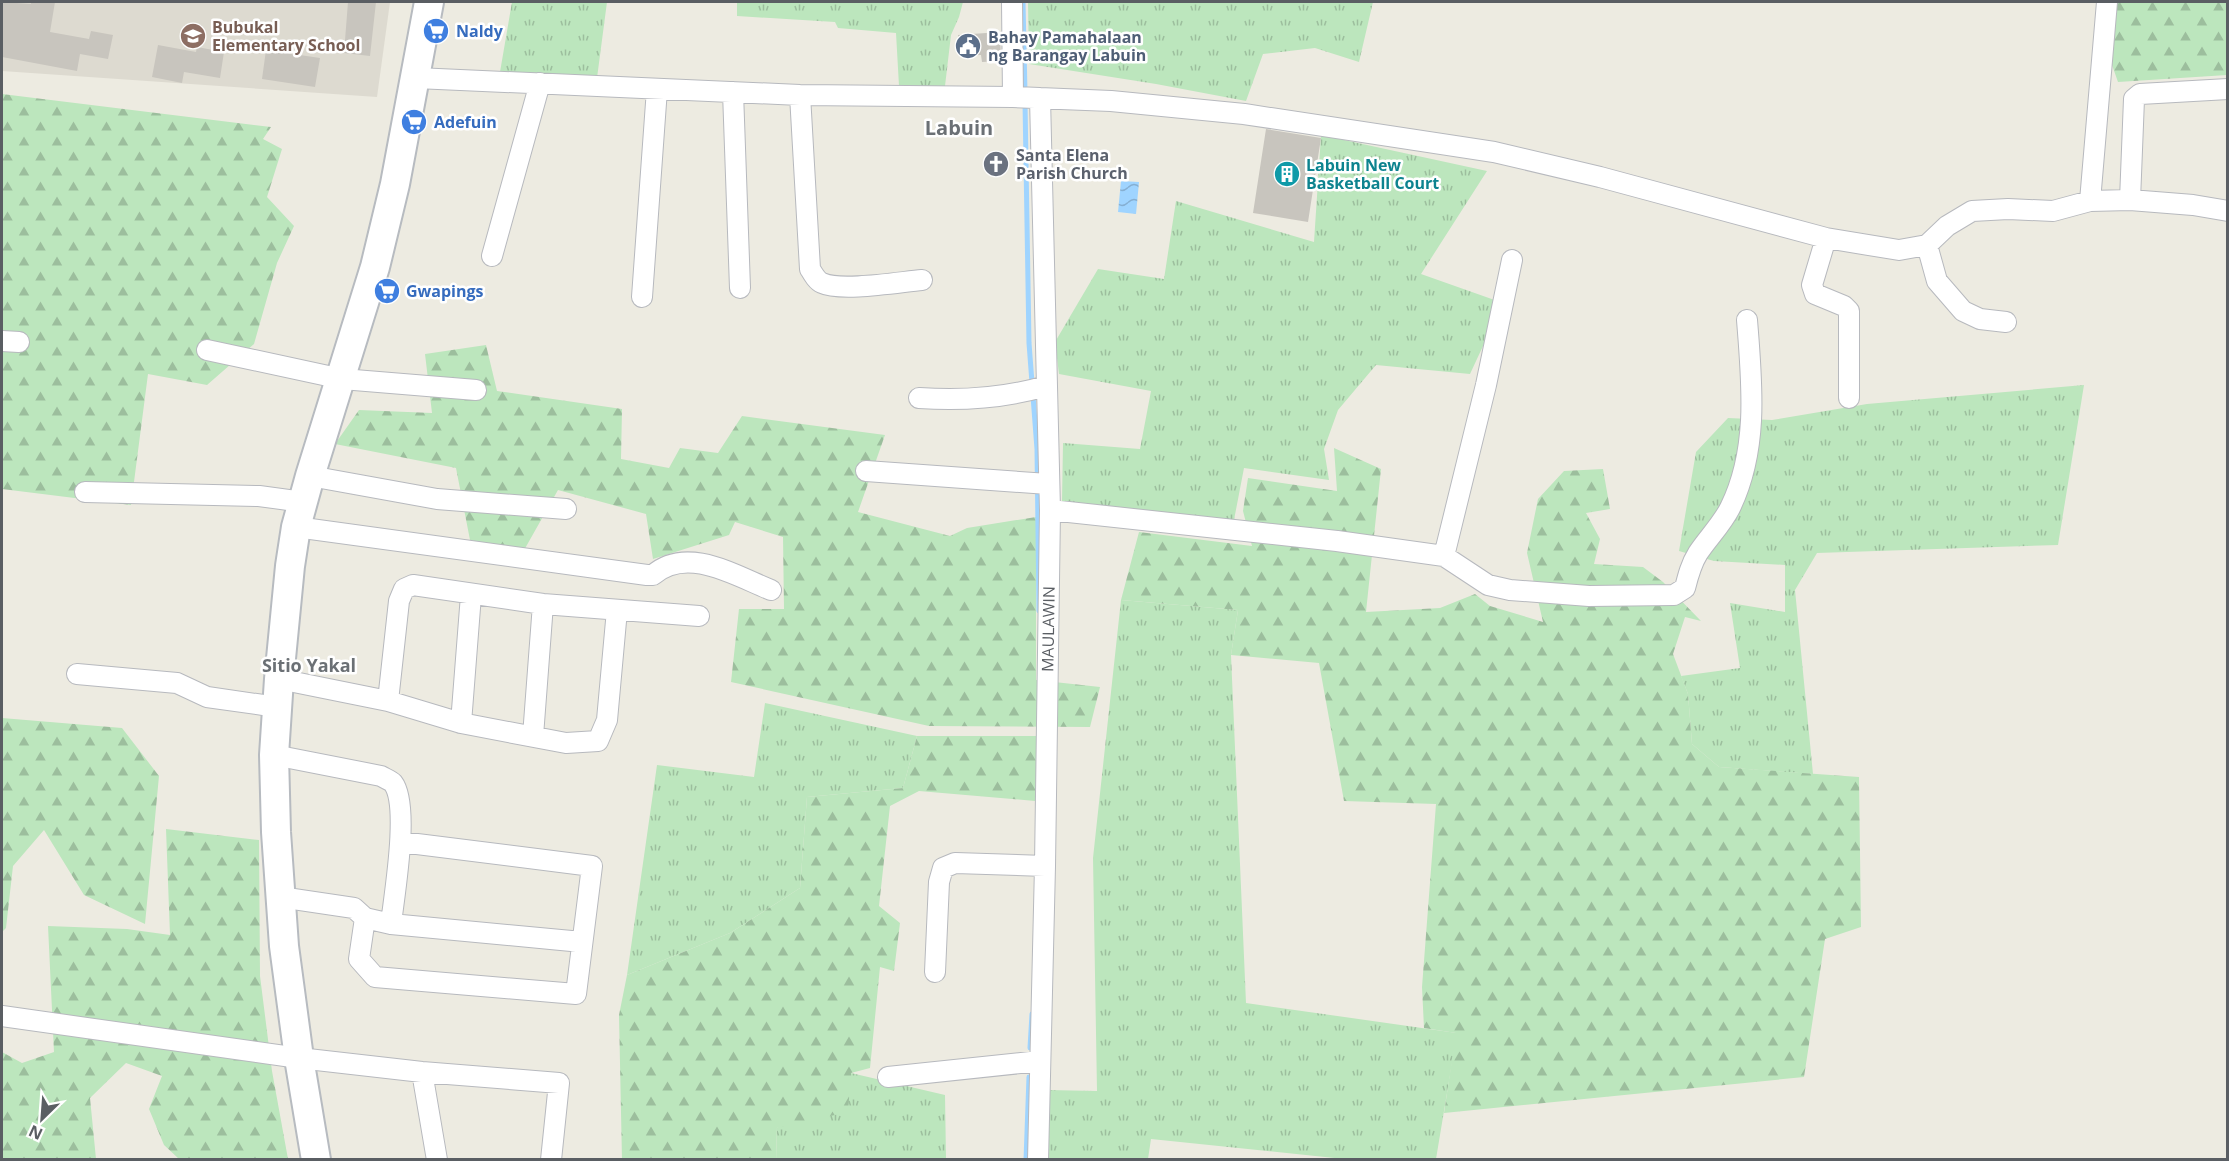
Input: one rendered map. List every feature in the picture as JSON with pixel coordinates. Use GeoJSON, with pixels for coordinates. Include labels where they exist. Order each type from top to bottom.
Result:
{"type":"FeatureCollection","features":[{"type":"Feature","properties":{"kind":"main road"},"geometry":{"type":"LineString","coordinates":[[316,1160],[299,1058],[280,897],[274,754],[290,566],[303,502],[375,267],[395,184],[429,2]]}},
{"type":"Feature","properties":{"kind":"street"},"geometry":{"type":"LineString","coordinates":[[1012,2],[1013,97]]}},
{"type":"Feature","properties":{"kind":"street"},"geometry":{"type":"LineString","coordinates":[[2090,201],[2107,2]]}},
{"type":"Feature","properties":{"kind":"street"},"geometry":{"type":"LineString","coordinates":[[416,78],[800,95],[1111,100],[1244,114],[1494,152],[1600,177],[1826,238],[1899,250],[1927,244],[1947,226],[1972,211],[2008,209],[2053,212],[2090,201],[2130,200],[2193,205],[2228,211]]}},
{"type":"Feature","properties":{"kind":"street"},"geometry":{"type":"LineString","coordinates":[[492,256],[540,83]]}},
{"type":"Feature","properties":{"kind":"street"},"geometry":{"type":"LineString","coordinates":[[642,297],[657,89]]}},
{"type":"Feature","properties":{"kind":"street"},"geometry":{"type":"LineString","coordinates":[[2130,200],[2134,99],[2140,94],[2228,89]]}},
{"type":"Feature","properties":{"kind":"street"},"geometry":{"type":"LineString","coordinates":[[733,92],[740,288]]}},
{"type":"Feature","properties":{"kind":"street"},"geometry":{"type":"LineString","coordinates":[[800,95],[810,269],[819,283],[831,286],[922,280]]}},
{"type":"Feature","properties":{"kind":"street","name":"MAULAWIN"},"geometry":{"type":"LineString","coordinates":[[1038,1160],[1050,510],[1040,98]]}},
{"type":"Feature","properties":{"kind":"street"},"geometry":{"type":"LineString","coordinates":[[1826,238],[1812,285],[1815,294],[1844,306],[1849,311],[1849,398]]}},
{"type":"Feature","properties":{"kind":"street"},"geometry":{"type":"LineString","coordinates":[[1927,244],[1937,281],[1963,312],[1980,319],[2006,322]]}},
{"type":"Feature","properties":{"kind":"street"},"geometry":{"type":"LineString","coordinates":[[1444,556],[1486,385],[1512,260]]}},
{"type":"Feature","properties":{"kind":"street"},"geometry":{"type":"LineString","coordinates":[[1050,510],[1337,541],[1444,556],[1488,585],[1510,590],[1589,596],[1674,595],[1685,588],[1690,567],[1730,510],[1738,490],[1749,446],[1753,403],[1747,321]]}},
{"type":"Feature","properties":{"kind":"street"},"geometry":{"type":"LineString","coordinates":[[207,350],[342,379],[476,390]]}},
{"type":"Feature","properties":{"kind":"street"},"geometry":{"type":"LineString","coordinates":[[919,398],[945,400],[1023,393],[1046,386]]}},
{"type":"Feature","properties":{"kind":"street"},"geometry":{"type":"LineString","coordinates":[[866,471],[1048,483]]}},
{"type":"Feature","properties":{"kind":"street"},"geometry":{"type":"LineString","coordinates":[[85,492],[259,496],[303,502],[647,575],[653,575],[659,569],[678,563],[694,561],[771,590]]}},
{"type":"Feature","properties":{"kind":"street"},"geometry":{"type":"LineString","coordinates":[[303,502],[437,499],[566,509]]}},
{"type":"Feature","properties":{"kind":"street"},"geometry":{"type":"LineString","coordinates":[[388,701],[399,601],[404,589],[413,585],[543,604],[699,616]]}},
{"type":"Feature","properties":{"kind":"street"},"geometry":{"type":"LineString","coordinates":[[461,723],[471,595]]}},
{"type":"Feature","properties":{"kind":"street"},"geometry":{"type":"LineString","coordinates":[[533,736],[543,604]]}},
{"type":"Feature","properties":{"kind":"street"},"geometry":{"type":"LineString","coordinates":[[279,679],[388,701],[461,723],[566,743],[598,741],[607,720],[616,610]]}},
{"type":"Feature","properties":{"kind":"street"},"geometry":{"type":"LineString","coordinates":[[77,674],[177,683],[207,697],[277,707]]}},
{"type":"Feature","properties":{"kind":"street"},"geometry":{"type":"LineString","coordinates":[[274,754],[381,776],[392,782],[398,794],[401,842],[391,924]]}},
{"type":"Feature","properties":{"kind":"street"},"geometry":{"type":"LineString","coordinates":[[365,918],[359,959],[375,977],[576,994],[592,866],[401,842]]}},
{"type":"Feature","properties":{"kind":"street"},"geometry":{"type":"LineString","coordinates":[[935,972],[939,882],[943,868],[955,863],[1045,866]]}},
{"type":"Feature","properties":{"kind":"street"},"geometry":{"type":"LineString","coordinates":[[280,897],[354,908],[365,918],[391,924],[582,942]]}},
{"type":"Feature","properties":{"kind":"street"},"geometry":{"type":"LineString","coordinates":[[2,1016],[299,1058],[422,1072],[558,1083],[551,1160]]}},
{"type":"Feature","properties":{"kind":"street"},"geometry":{"type":"LineString","coordinates":[[888,1077],[1040,1061]]}},
{"type":"Feature","properties":{"kind":"street"},"geometry":{"type":"LineString","coordinates":[[422,1072],[437,1160]]}},
{"type":"Feature","properties":{"kind":"shaded area","name":"Bubukal Elementary School"},"geometry":{"type":"Polygon","coordinates":[[[2,2],[390,2],[377,97],[2,71],[2,2]]]}},
{"type":"Feature","properties":{"kind":"green space"},"geometry":{"type":"Polygon","coordinates":[[[512,2],[607,2],[597,78],[500,72],[512,2]]]}},
{"type":"Feature","properties":{"kind":"green space"},"geometry":{"type":"Polygon","coordinates":[[[737,2],[963,2],[951,35],[945,86],[899,86],[896,33],[838,28],[835,22],[737,16],[737,2]]]}},
{"type":"Feature","properties":{"kind":"green space"},"geometry":{"type":"Polygon","coordinates":[[[1028,2],[1373,2],[1359,62],[1315,48],[1263,54],[1246,101],[1029,64],[1028,2]]]}},
{"type":"Feature","properties":{"kind":"green space"},"geometry":{"type":"Polygon","coordinates":[[[2116,2],[2227,2],[2227,75],[2118,82],[2112,65],[2116,2]]]}},
{"type":"Feature","properties":{"kind":"green space"},"geometry":{"type":"Polygon","coordinates":[[[2,94],[271,127],[263,139],[282,149],[267,197],[294,226],[277,263],[254,344],[207,385],[148,374],[131,505],[2,489],[2,94]]]}},
{"type":"Feature","properties":{"kind":"green space"},"geometry":{"type":"Polygon","coordinates":[[[1321,135],[1487,171],[1421,274],[1503,303],[1470,374],[1376,365],[1338,410],[1324,449],[1329,480],[1244,468],[1234,520],[1062,501],[1063,443],[1140,449],[1151,391],[1059,374],[1055,342],[1098,269],[1164,279],[1176,201],[1314,242],[1321,135]]]}},
{"type":"Feature","properties":{"kind":"green space"},"geometry":{"type":"Polygon","coordinates":[[[486,345],[497,391],[622,409],[621,459],[669,468],[680,448],[718,453],[742,416],[885,435],[858,512],[950,536],[967,528],[1036,517],[1036,680],[1100,687],[1090,727],[929,726],[731,682],[739,609],[784,609],[783,537],[735,522],[729,535],[653,559],[646,514],[558,490],[523,552],[470,540],[456,468],[335,444],[359,410],[432,413],[425,354],[486,345]]]}},
{"type":"Feature","properties":{"kind":"green space"},"geometry":{"type":"Polygon","coordinates":[[[2084,385],[2058,545],[1817,553],[1795,590],[1813,774],[1719,767],[1692,744],[1688,694],[1681,676],[1740,668],[1730,603],[1785,612],[1785,565],[1714,561],[1679,551],[1696,452],[1728,418],[1772,420],[1867,404],[2084,385]]]}},
{"type":"Feature","properties":{"kind":"green space"},"geometry":{"type":"Polygon","coordinates":[[[1334,448],[1381,469],[1366,612],[1440,608],[1475,594],[1490,606],[1543,622],[1527,553],[1538,499],[1564,471],[1603,469],[1610,509],[1586,513],[1600,539],[1594,564],[1643,567],[1663,582],[1701,621],[1685,617],[1673,654],[1688,694],[1692,744],[1719,767],[1859,777],[1861,927],[1825,939],[1804,1077],[1444,1113],[1456,1033],[1424,1028],[1422,987],[1436,804],[1344,801],[1319,663],[1231,655],[1238,610],[1121,600],[1139,532],[1252,546],[1243,511],[1248,478],[1337,491],[1334,448]]]}},
{"type":"Feature","properties":{"kind":"green space"},"geometry":{"type":"Polygon","coordinates":[[[1121,600],[1238,610],[1231,655],[1246,1003],[1457,1033],[1436,1159],[1344,1159],[1151,1139],[1148,1159],[1047,1159],[1047,1090],[1097,1091],[1093,858],[1121,600]]]}},
{"type":"Feature","properties":{"kind":"green space"},"geometry":{"type":"Polygon","coordinates":[[[765,703],[917,736],[903,788],[807,797],[800,888],[730,933],[627,975],[657,765],[754,777],[765,703]]]}},
{"type":"Feature","properties":{"kind":"green space"},"geometry":{"type":"Polygon","coordinates":[[[2,718],[122,728],[159,776],[145,924],[84,895],[44,830],[13,866],[6,928],[2,932],[2,718]]]}},
{"type":"Feature","properties":{"kind":"green space"},"geometry":{"type":"Polygon","coordinates":[[[917,736],[1038,736],[1035,801],[919,791],[890,806],[879,906],[900,923],[894,971],[880,967],[870,1068],[851,1073],[848,1112],[777,1128],[776,1159],[622,1160],[619,1015],[627,975],[730,933],[800,888],[807,797],[903,788],[917,736]]]}},
{"type":"Feature","properties":{"kind":"green space"},"geometry":{"type":"Polygon","coordinates":[[[166,829],[259,840],[260,976],[272,1071],[288,1159],[179,1159],[164,1145],[149,1109],[162,1076],[126,1063],[90,1098],[96,1159],[2,1159],[2,1052],[22,1063],[54,1052],[48,926],[127,929],[170,935],[166,829]]]}},
{"type":"Feature","properties":{"kind":"green space"},"geometry":{"type":"Polygon","coordinates":[[[851,1073],[945,1095],[946,1159],[776,1160],[777,1128],[851,1073]]]}},
{"type":"Feature","properties":{"kind":"water"},"geometry":{"type":"Polygon","coordinates":[[[1121,181],[1139,182],[1136,214],[1118,212],[1121,181]]]}},
{"type":"Feature","properties":{"kind":"building"},"geometry":{"type":"Polygon","coordinates":[[[2,2],[31,4],[31,2],[55,2],[50,32],[89,39],[91,31],[113,35],[108,59],[80,54],[77,71],[2,57],[2,2]]]}},
{"type":"Feature","properties":{"kind":"building"},"geometry":{"type":"Polygon","coordinates":[[[348,2],[376,2],[370,56],[344,53],[348,2]]]}},
{"type":"Feature","properties":{"kind":"building"},"geometry":{"type":"Polygon","coordinates":[[[1000,32],[1001,61],[982,62],[981,55],[959,56],[958,35],[1000,32]]]}},
{"type":"Feature","properties":{"kind":"building"},"geometry":{"type":"Polygon","coordinates":[[[158,45],[196,52],[197,47],[224,52],[220,78],[184,72],[182,83],[152,77],[158,45]]]}},
{"type":"Feature","properties":{"kind":"building"},"geometry":{"type":"Polygon","coordinates":[[[266,50],[320,58],[315,87],[262,79],[266,50]]]}},
{"type":"Feature","properties":{"kind":"building","name":"Labuin New Basketball Court"},"geometry":{"type":"Polygon","coordinates":[[[1266,129],[1321,138],[1308,222],[1253,213],[1266,129]]]}},
{"type":"Feature","properties":{"kind":"waterway"},"geometry":{"type":"LineString","coordinates":[[1023,2],[1025,93]]}},
{"type":"Feature","properties":{"kind":"waterway"},"geometry":{"type":"LineString","coordinates":[[1025,102],[1029,343],[1037,449],[1039,611]]}},
{"type":"Feature","properties":{"kind":"waterway"},"geometry":{"type":"LineString","coordinates":[[1030,1048],[1032,1014]]}},
{"type":"Feature","properties":{"kind":"waterway"},"geometry":{"type":"LineString","coordinates":[[1026,1160],[1029,1077]]}},
{"type":"Feature","properties":{"kind":"place","name":"Naldy"},"geometry":{"type":"Point","coordinates":[436,31]}},
{"type":"Feature","properties":{"kind":"place","name":"Bubukal Elementary School"},"geometry":{"type":"Point","coordinates":[193,36]}},
{"type":"Feature","properties":{"kind":"place","name":"Bahay Pamahalaan ng Barangay Labuin"},"geometry":{"type":"Point","coordinates":[968,46]}},
{"type":"Feature","properties":{"kind":"place","name":"Adefuin"},"geometry":{"type":"Point","coordinates":[414,122]}},
{"type":"Feature","properties":{"kind":"place","name":"Santa Elena Parish Church"},"geometry":{"type":"Point","coordinates":[996,164]}},
{"type":"Feature","properties":{"kind":"place","name":"Labuin New Basketball Court"},"geometry":{"type":"Point","coordinates":[1287,174]}},
{"type":"Feature","properties":{"kind":"place","name":"Gwapings"},"geometry":{"type":"Point","coordinates":[387,291]}},
{"type":"Feature","properties":{"kind":"district","name":"Labuin"},"geometry":{"type":"Point","coordinates":[959,127]}},
{"type":"Feature","properties":{"kind":"district","name":"Sitio Yakal"},"geometry":{"type":"Point","coordinates":[309,665]}}]}
